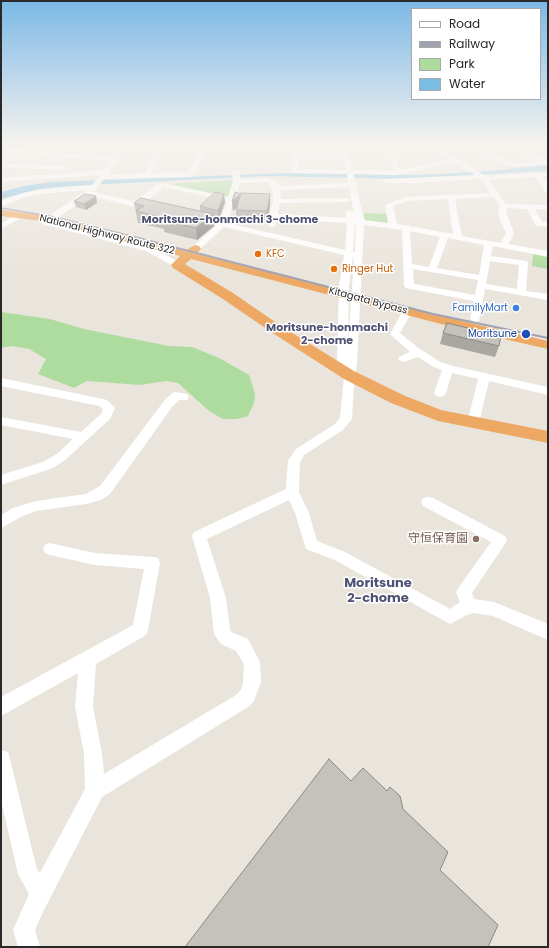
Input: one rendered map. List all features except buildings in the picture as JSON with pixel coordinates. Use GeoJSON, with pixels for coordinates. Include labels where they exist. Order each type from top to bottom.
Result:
{"type":"FeatureCollection","features":[{"type":"Feature","properties":{"kind":"highway","name":"National Highway Route 322"},"geometry":{"type":"LineString","coordinates":[[1,205],[54,216],[192,252]]}},
{"type":"Feature","properties":{"kind":"highway","name":"National Highway Route 322"},"geometry":{"type":"LineString","coordinates":[[1,213],[54,216]]}},
{"type":"Feature","properties":{"kind":"highway","name":"National Highway Route 322"},"geometry":{"type":"LineString","coordinates":[[192,252],[177,265],[222,292],[276,329],[349,375],[397,399],[438,415],[548,437]]}},
{"type":"Feature","properties":{"kind":"highway","name":"Kitagata Bypass"},"geometry":{"type":"LineString","coordinates":[[192,252],[350,292],[475,320],[548,333]]}},
{"type":"Feature","properties":{"kind":"highway","name":"Kitagata Bypass"},"geometry":{"type":"LineString","coordinates":[[350,292],[407,312],[548,345]]}},
{"type":"Feature","properties":{"kind":"street"},"geometry":{"type":"LineString","coordinates":[[136,204],[158,187]]}},
{"type":"Feature","properties":{"kind":"street"},"geometry":{"type":"LineString","coordinates":[[174,187],[231,200]]}},
{"type":"Feature","properties":{"kind":"street"},"geometry":{"type":"LineString","coordinates":[[192,252],[223,224],[234,187]]}},
{"type":"Feature","properties":{"kind":"street"},"geometry":{"type":"LineString","coordinates":[[270,235],[277,201],[276,188],[282,187]]}},
{"type":"Feature","properties":{"kind":"street"},"geometry":{"type":"LineString","coordinates":[[348,187],[347,200],[351,221],[349,254],[352,363],[349,375],[346,419],[339,427],[300,452],[294,461],[292,492],[302,513],[311,545],[340,556],[450,617],[464,608],[474,606],[494,609],[548,632]]}},
{"type":"Feature","properties":{"kind":"street"},"geometry":{"type":"LineString","coordinates":[[350,292],[359,256],[360,222],[351,187]]}},
{"type":"Feature","properties":{"kind":"street"},"geometry":{"type":"LineString","coordinates":[[420,199],[412,188],[424,187]]}},
{"type":"Feature","properties":{"kind":"street"},"geometry":{"type":"LineString","coordinates":[[491,187],[504,206]]}},
{"type":"Feature","properties":{"kind":"street"},"geometry":{"type":"LineString","coordinates":[[93,189],[45,222],[46,224],[149,249],[177,265]]}},
{"type":"Feature","properties":{"kind":"street"},"geometry":{"type":"LineString","coordinates":[[1,205],[23,195],[38,192],[93,189],[158,210]]}},
{"type":"Feature","properties":{"kind":"street"},"geometry":{"type":"LineString","coordinates":[[393,226],[389,205],[406,199],[496,195]]}},
{"type":"Feature","properties":{"kind":"street"},"geometry":{"type":"LineString","coordinates":[[451,197],[458,236]]}},
{"type":"Feature","properties":{"kind":"street"},"geometry":{"type":"LineString","coordinates":[[277,201],[347,200]]}},
{"type":"Feature","properties":{"kind":"street"},"geometry":{"type":"LineString","coordinates":[[504,206],[548,207]]}},
{"type":"Feature","properties":{"kind":"street"},"geometry":{"type":"LineString","coordinates":[[504,206],[502,212],[503,218],[510,233],[504,246]]}},
{"type":"Feature","properties":{"kind":"street"},"geometry":{"type":"LineString","coordinates":[[530,207],[540,224],[548,224]]}},
{"type":"Feature","properties":{"kind":"street"},"geometry":{"type":"LineString","coordinates":[[1,227],[22,215]]}},
{"type":"Feature","properties":{"kind":"street"},"geometry":{"type":"LineString","coordinates":[[187,216],[359,256]]}},
{"type":"Feature","properties":{"kind":"street"},"geometry":{"type":"LineString","coordinates":[[274,216],[351,221],[393,226],[458,236],[548,254]]}},
{"type":"Feature","properties":{"kind":"street"},"geometry":{"type":"LineString","coordinates":[[406,228],[409,286],[478,299]]}},
{"type":"Feature","properties":{"kind":"street"},"geometry":{"type":"LineString","coordinates":[[432,270],[445,234]]}},
{"type":"Feature","properties":{"kind":"street"},"geometry":{"type":"LineString","coordinates":[[475,320],[489,243]]}},
{"type":"Feature","properties":{"kind":"street"},"geometry":{"type":"LineString","coordinates":[[486,258],[524,264],[521,293]]}},
{"type":"Feature","properties":{"kind":"street"},"geometry":{"type":"LineString","coordinates":[[408,266],[432,270],[521,293],[548,298]]}},
{"type":"Feature","properties":{"kind":"street"},"geometry":{"type":"LineString","coordinates":[[407,312],[395,334],[418,353],[436,364],[484,377],[548,391]]}},
{"type":"Feature","properties":{"kind":"street"},"geometry":{"type":"LineString","coordinates":[[403,359],[418,353]]}},
{"type":"Feature","properties":{"kind":"street"},"geometry":{"type":"LineString","coordinates":[[440,393],[448,368]]}},
{"type":"Feature","properties":{"kind":"street"},"geometry":{"type":"LineString","coordinates":[[473,423],[484,377]]}},
{"type":"Feature","properties":{"kind":"street"},"geometry":{"type":"LineString","coordinates":[[1,382],[103,403],[109,408],[106,416],[61,457],[48,465],[1,480]]}},
{"type":"Feature","properties":{"kind":"street"},"geometry":{"type":"LineString","coordinates":[[1,522],[18,512],[36,506],[86,499],[96,496],[106,490],[168,404],[176,396],[183,397]]}},
{"type":"Feature","properties":{"kind":"street"},"geometry":{"type":"LineString","coordinates":[[1,421],[84,437]]}},
{"type":"Feature","properties":{"kind":"street"},"geometry":{"type":"LineString","coordinates":[[29,947],[24,930],[40,893],[95,790],[242,701],[248,695],[252,682],[252,662],[242,644],[227,639],[222,634],[218,598],[199,536],[261,508],[292,492]]}},
{"type":"Feature","properties":{"kind":"street"},"geometry":{"type":"LineString","coordinates":[[428,502],[500,540],[464,592],[470,607]]}},
{"type":"Feature","properties":{"kind":"street"},"geometry":{"type":"LineString","coordinates":[[1,707],[140,630],[154,563],[96,559],[50,549]]}},
{"type":"Feature","properties":{"kind":"street"},"geometry":{"type":"LineString","coordinates":[[88,659],[84,707],[93,753],[95,790]]}},
{"type":"Feature","properties":{"kind":"street"},"geometry":{"type":"LineString","coordinates":[[1,759],[28,874],[40,893]]}},
{"type":"Feature","properties":{"kind":"green space"},"geometry":{"type":"Polygon","coordinates":[[[182,187],[233,187],[230,195],[226,197],[182,187]]]}},
{"type":"Feature","properties":{"kind":"green space"},"geometry":{"type":"Polygon","coordinates":[[[364,213],[389,214],[391,222],[365,221],[364,213]]]}},
{"type":"Feature","properties":{"kind":"green space"},"geometry":{"type":"Polygon","coordinates":[[[533,253],[548,254],[548,269],[532,266],[533,253]]]}},
{"type":"Feature","properties":{"kind":"green space"},"geometry":{"type":"Polygon","coordinates":[[[1,312],[50,319],[84,329],[169,346],[192,347],[219,358],[249,375],[255,394],[254,403],[248,416],[237,419],[223,419],[209,411],[178,383],[166,381],[140,385],[87,381],[74,388],[38,374],[46,359],[29,349],[12,346],[1,348],[1,312]]]}},
{"type":"Feature","properties":{"kind":"water"},"geometry":{"type":"Polygon","coordinates":[[[19,187],[57,187],[39,189],[1,199],[1,192],[19,187]]]}},
{"type":"Feature","properties":{"kind":"railway"},"geometry":{"type":"LineString","coordinates":[[1,208],[55,217],[127,235]]}},
{"type":"Feature","properties":{"kind":"railway"},"geometry":{"type":"LineString","coordinates":[[127,235],[131,236]]}},
{"type":"Feature","properties":{"kind":"railway"},"geometry":{"type":"LineString","coordinates":[[127,235],[433,314],[548,338]]}},
{"type":"Feature","properties":{"kind":"place","name":"KFC"},"geometry":{"type":"Point","coordinates":[258,254]}},
{"type":"Feature","properties":{"kind":"place","name":"Ringer Hut"},"geometry":{"type":"Point","coordinates":[334,269]}},
{"type":"Feature","properties":{"kind":"place","name":"FamilyMart"},"geometry":{"type":"Point","coordinates":[516,308]}},
{"type":"Feature","properties":{"kind":"place","name":"Moritsune"},"geometry":{"type":"Point","coordinates":[526,334]}},
{"type":"Feature","properties":{"kind":"place","name":"守恒保育園"},"geometry":{"type":"Point","coordinates":[476,539]}},
{"type":"Feature","properties":{"kind":"district","name":"Moritsune-honmachi 3-chome"},"geometry":{"type":"Point","coordinates":[230,220]}},
{"type":"Feature","properties":{"kind":"district","name":"Moritsune-honmachi 2-chome"},"geometry":{"type":"Point","coordinates":[327,334]}},
{"type":"Feature","properties":{"kind":"district","name":"Moritsune 2-chome"},"geometry":{"type":"Point","coordinates":[378,592]}}]}
